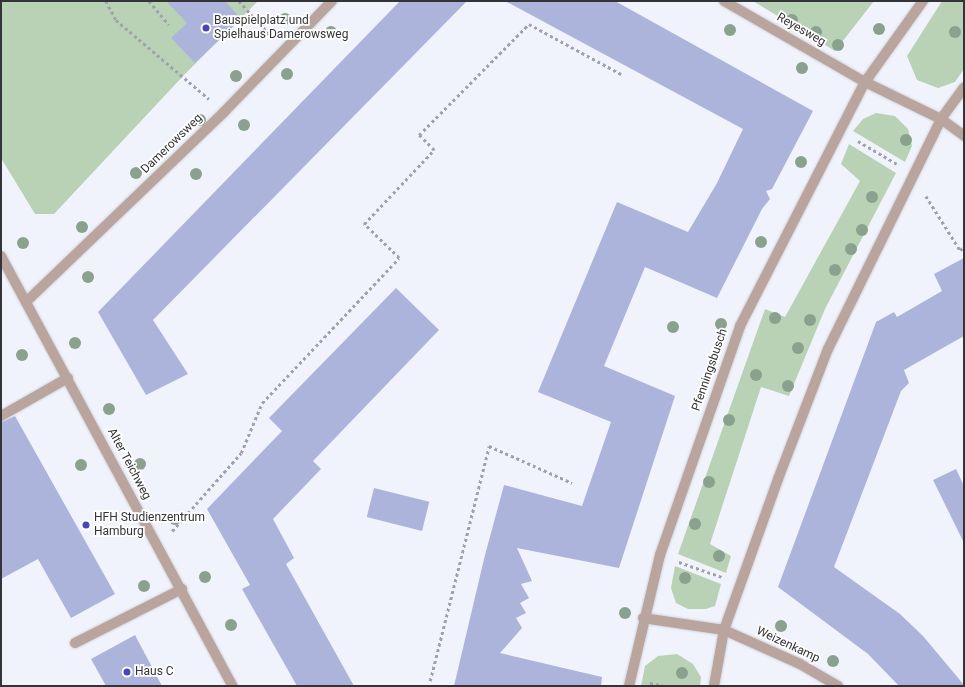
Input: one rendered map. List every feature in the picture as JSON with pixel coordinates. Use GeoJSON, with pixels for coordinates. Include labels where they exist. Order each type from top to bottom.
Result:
{"type":"FeatureCollection","features":[{"type":"Feature","properties":{"kind":"street","name":"Damerowsweg"},"geometry":{"type":"LineString","coordinates":[[26,302],[224,112],[332,1]]}},
{"type":"Feature","properties":{"kind":"street","name":"Reyesweg"},"geometry":{"type":"LineString","coordinates":[[725,1],[865,82]]}},
{"type":"Feature","properties":{"kind":"street","name":"Pfenningsbusch"},"geometry":{"type":"LineString","coordinates":[[629,686],[643,618],[660,555],[740,326],[865,82],[923,1]]}},
{"type":"Feature","properties":{"kind":"street"},"geometry":{"type":"LineString","coordinates":[[865,82],[941,119],[964,136]]}},
{"type":"Feature","properties":{"kind":"street"},"geometry":{"type":"LineString","coordinates":[[714,686],[724,630],[828,349],[941,119],[964,87]]}},
{"type":"Feature","properties":{"kind":"street","name":"Alter Teichweg"},"geometry":{"type":"LineString","coordinates":[[1,256],[233,686]]}},
{"type":"Feature","properties":{"kind":"street"},"geometry":{"type":"LineString","coordinates":[[1,416],[68,378]]}},
{"type":"Feature","properties":{"kind":"street"},"geometry":{"type":"LineString","coordinates":[[75,643],[182,589]]}},
{"type":"Feature","properties":{"kind":"street","name":"Weizenkamp"},"geometry":{"type":"LineString","coordinates":[[643,618],[724,630],[800,664],[838,686]]}},
{"type":"Feature","properties":{"kind":"path"},"geometry":{"type":"LineString","coordinates":[[106,1],[116,20],[224,112]]}},
{"type":"Feature","properties":{"kind":"path"},"geometry":{"type":"LineString","coordinates":[[149,1],[168,25]]}},
{"type":"Feature","properties":{"kind":"path"},"geometry":{"type":"LineString","coordinates":[[239,1],[284,50]]}},
{"type":"Feature","properties":{"kind":"path"},"geometry":{"type":"LineString","coordinates":[[158,547],[242,453],[262,403],[399,258],[364,224],[434,150],[419,135],[529,24],[621,74]]}},
{"type":"Feature","properties":{"kind":"path"},"geometry":{"type":"LineString","coordinates":[[840,131],[913,174],[960,250],[964,247]]}},
{"type":"Feature","properties":{"kind":"path"},"geometry":{"type":"LineString","coordinates":[[430,682],[489,446],[572,483]]}},
{"type":"Feature","properties":{"kind":"path"},"geometry":{"type":"LineString","coordinates":[[660,555],[741,583]]}},
{"type":"Feature","properties":{"kind":"green space"},"geometry":{"type":"Polygon","coordinates":[[[1,1],[258,1],[185,74],[54,214],[35,214],[1,158],[1,1]]]}},
{"type":"Feature","properties":{"kind":"green space"},"geometry":{"type":"Polygon","coordinates":[[[753,1],[874,1],[835,51],[753,1]]]}},
{"type":"Feature","properties":{"kind":"green space"},"geometry":{"type":"Polygon","coordinates":[[[942,1],[964,1],[964,69],[955,82],[938,88],[917,80],[907,56],[942,1]]]}},
{"type":"Feature","properties":{"kind":"green space"},"geometry":{"type":"Polygon","coordinates":[[[876,113],[895,116],[908,129],[912,146],[905,162],[853,131],[863,119],[876,113]]]}},
{"type":"Feature","properties":{"kind":"green space"},"geometry":{"type":"Polygon","coordinates":[[[849,144],[896,173],[825,309],[789,396],[761,387],[710,544],[731,556],[726,573],[678,554],[765,309],[785,317],[860,181],[841,164],[849,144]]]}},
{"type":"Feature","properties":{"kind":"green space"},"geometry":{"type":"Polygon","coordinates":[[[675,566],[721,584],[715,606],[706,609],[688,609],[676,603],[671,588],[675,566]]]}},
{"type":"Feature","properties":{"kind":"green space"},"geometry":{"type":"Polygon","coordinates":[[[677,654],[693,664],[701,677],[700,686],[641,686],[645,666],[658,656],[677,654]]]}},
{"type":"Feature","properties":{"kind":"building","name":"Bauspielplatz und Spielhaus Damerowsweg"},"geometry":{"type":"Polygon","coordinates":[[[166,1],[225,1],[241,19],[195,63],[171,38],[187,23],[166,1]]]}},
{"type":"Feature","properties":{"kind":"building"},"geometry":{"type":"Polygon","coordinates":[[[400,1],[467,1],[153,320],[188,374],[146,395],[98,312],[400,1]]]}},
{"type":"Feature","properties":{"kind":"building"},"geometry":{"type":"Polygon","coordinates":[[[505,1],[615,1],[813,111],[772,189],[766,191],[770,199],[762,209],[717,298],[645,267],[604,366],[675,396],[619,568],[517,548],[532,581],[521,584],[529,598],[520,603],[526,613],[516,618],[522,628],[500,653],[602,677],[601,686],[454,686],[485,555],[504,485],[582,506],[611,422],[538,392],[617,202],[688,232],[717,183],[743,129],[505,1]]]}},
{"type":"Feature","properties":{"kind":"building"},"geometry":{"type":"Polygon","coordinates":[[[964,258],[964,336],[904,370],[909,383],[901,391],[834,567],[900,614],[923,636],[964,685],[899,686],[868,654],[778,587],[876,322],[894,312],[897,317],[942,291],[934,274],[964,258]]]}},
{"type":"Feature","properties":{"kind":"building"},"geometry":{"type":"Polygon","coordinates":[[[396,288],[439,330],[313,461],[321,469],[273,519],[294,558],[286,564],[354,686],[297,686],[242,589],[250,585],[207,509],[282,431],[269,418],[396,288]]]}},
{"type":"Feature","properties":{"kind":"building"},"geometry":{"type":"Polygon","coordinates":[[[15,416],[115,594],[71,618],[38,559],[1,579],[1,422],[15,416]]]}},
{"type":"Feature","properties":{"kind":"building"},"geometry":{"type":"Polygon","coordinates":[[[956,469],[964,486],[964,543],[933,480],[956,469]]]}},
{"type":"Feature","properties":{"kind":"building"},"geometry":{"type":"Polygon","coordinates":[[[374,488],[429,502],[422,531],[367,517],[374,488]]]}},
{"type":"Feature","properties":{"kind":"building","name":"Haus C"},"geometry":{"type":"Polygon","coordinates":[[[135,635],[162,686],[106,686],[91,659],[135,635]]]}},
{"type":"Feature","properties":{"kind":"place","name":"Bauspielplatz und Spielhaus Damerowsweg"},"geometry":{"type":"Point","coordinates":[206,28]}},
{"type":"Feature","properties":{"kind":"place","name":"HFH Studienzentrum Hamburg"},"geometry":{"type":"Point","coordinates":[86,525]}},
{"type":"Feature","properties":{"kind":"place","name":"Haus C"},"geometry":{"type":"Point","coordinates":[127,672]}}]}
